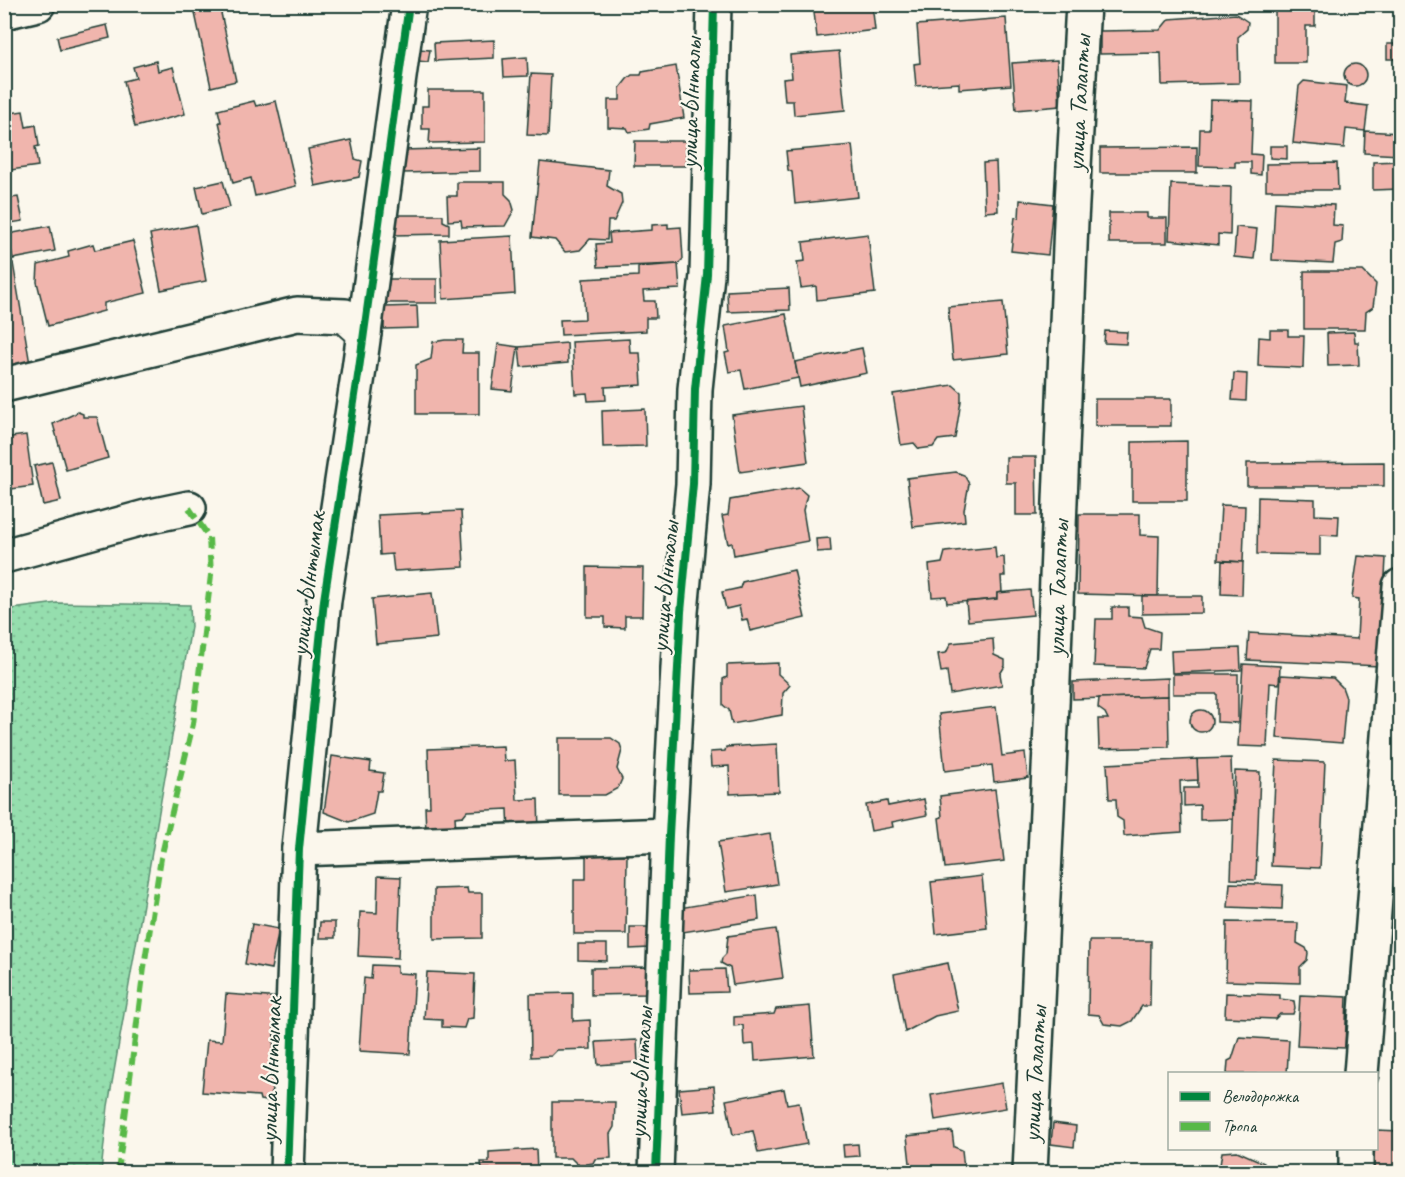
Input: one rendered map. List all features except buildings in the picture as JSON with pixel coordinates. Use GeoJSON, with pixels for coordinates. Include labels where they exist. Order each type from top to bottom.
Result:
{"type":"FeatureCollection","features":[{"type":"Feature","properties":{"kind":"street"},"geometry":{"type":"LineString","coordinates":[[4,12],[38,4]]}},
{"type":"Feature","properties":{"kind":"street","name":"улица Ынтымак"},"geometry":{"type":"LineString","coordinates":[[287,1173],[299,849],[324,600],[364,333],[409,4]]}},
{"type":"Feature","properties":{"kind":"street","name":"улица Ынталы"},"geometry":{"type":"LineString","coordinates":[[656,1173],[669,835],[681,612],[693,484],[695,389],[707,275],[714,4]]}},
{"type":"Feature","properties":{"kind":"street","name":"улица Талапты"},"geometry":{"type":"LineString","coordinates":[[1030,1173],[1052,705],[1071,221],[1083,4]]}},
{"type":"Feature","properties":{"kind":"street"},"geometry":{"type":"LineString","coordinates":[[4,385],[297,314],[345,316],[364,333]]}},
{"type":"Feature","properties":{"kind":"street"},"geometry":{"type":"LineString","coordinates":[[4,556],[146,517],[189,508]]}},
{"type":"Feature","properties":{"kind":"street"},"geometry":{"type":"LineString","coordinates":[[1361,1072],[1401,586]]}},
{"type":"Feature","properties":{"kind":"street"},"geometry":{"type":"LineString","coordinates":[[299,849],[669,835]]}},
{"type":"Feature","properties":{"kind":"street"},"geometry":{"type":"LineString","coordinates":[[1356,1150],[1356,1173]]}},
{"type":"Feature","properties":{"kind":"green space"},"geometry":{"type":"Polygon","coordinates":[[[57,603],[190,605],[191,627],[108,1106],[101,1172],[5,1172],[5,610],[57,603]]]}},
{"type":"Feature","properties":{"kind":"marked path"},"geometry":{"type":"LineString","coordinates":[[118,1172],[145,960],[161,858],[193,724],[211,575],[209,537],[189,508]]}},
{"type":"Feature","properties":{"kind":"cycle path"},"geometry":{"type":"LineString","coordinates":[[287,1172],[299,849],[324,600],[359,369],[409,4]]}},
{"type":"Feature","properties":{"kind":"cycle path"},"geometry":{"type":"LineString","coordinates":[[656,1172],[669,835],[681,612],[693,484],[695,389],[707,275],[714,4]]}}]}
